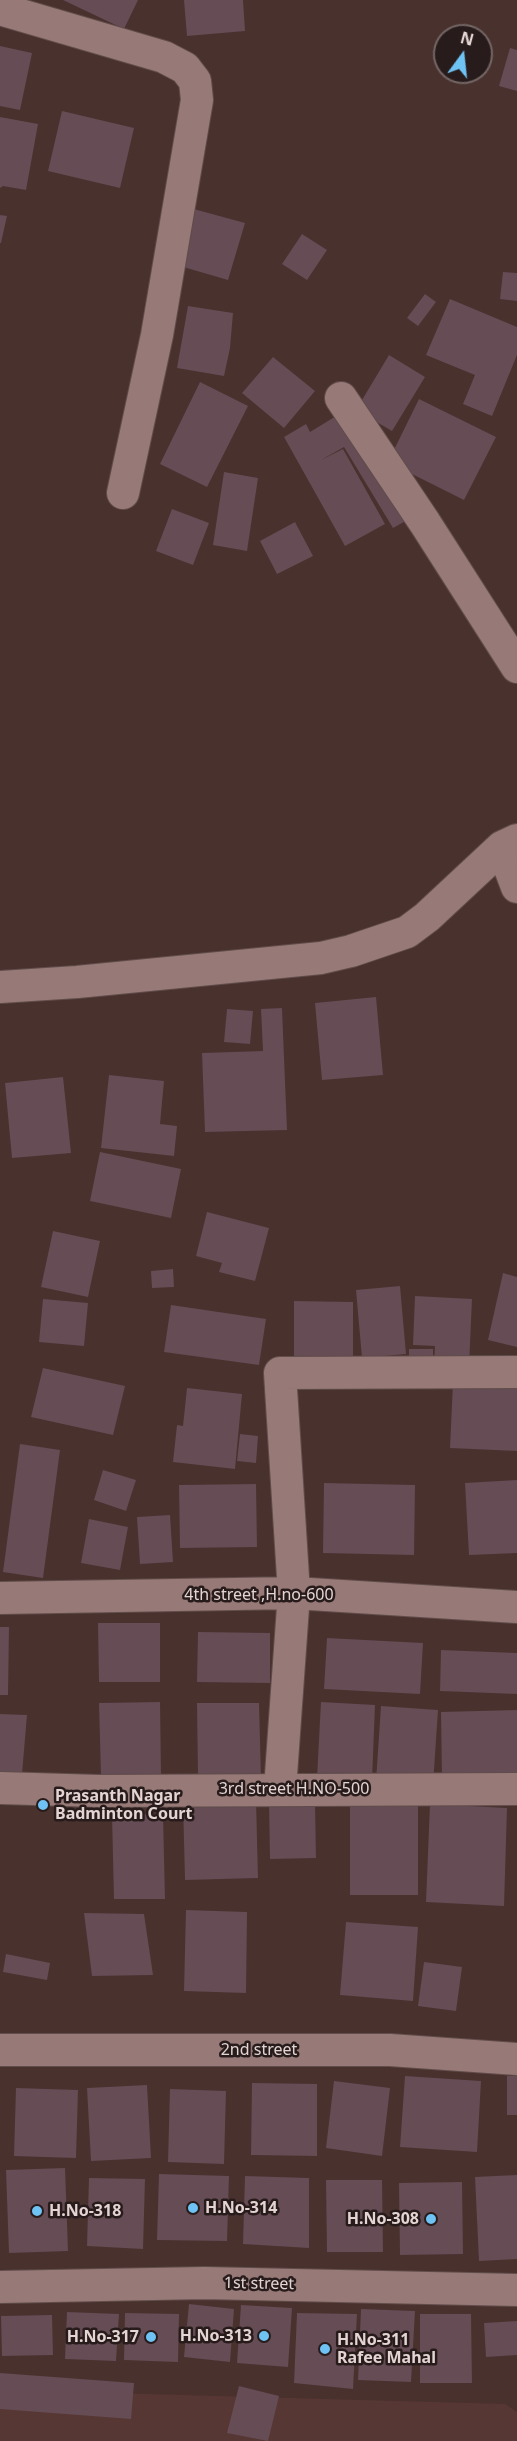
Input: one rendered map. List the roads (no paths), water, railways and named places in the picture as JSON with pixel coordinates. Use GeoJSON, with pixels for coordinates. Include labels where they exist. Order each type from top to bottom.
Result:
{"type":"FeatureCollection","features":[{"type":"Feature","properties":{"kind":"street"},"geometry":{"type":"LineString","coordinates":[[0,9],[164,57],[185,68],[195,81],[197,100],[157,335],[123,493]]}},
{"type":"Feature","properties":{"kind":"street"},"geometry":{"type":"LineString","coordinates":[[341,398],[431,532],[517,667]]}},
{"type":"Feature","properties":{"kind":"street"},"geometry":{"type":"LineString","coordinates":[[509,843],[517,887]]}},
{"type":"Feature","properties":{"kind":"street"},"geometry":{"type":"LineString","coordinates":[[0,987],[88,981],[321,958],[351,951],[407,932],[427,917],[509,843]]}},
{"type":"Feature","properties":{"kind":"street"},"geometry":{"type":"LineString","coordinates":[[280,1789],[294,1593],[280,1373],[517,1372]]}},
{"type":"Feature","properties":{"kind":"street","name":"4th street ,H.no-600"},"geometry":{"type":"LineString","coordinates":[[0,1598],[294,1593],[517,1607]]}},
{"type":"Feature","properties":{"kind":"street","name":"3rd street H.NO-500"},"geometry":{"type":"LineString","coordinates":[[0,1788],[99,1791],[517,1789]]}},
{"type":"Feature","properties":{"kind":"street","name":"2nd street"},"geometry":{"type":"LineString","coordinates":[[0,2050],[390,2050],[517,2059]]}},
{"type":"Feature","properties":{"kind":"street","name":"1st street"},"geometry":{"type":"LineString","coordinates":[[0,2287],[204,2283],[517,2290]]}},
{"type":"Feature","properties":{"kind":"place","name":"Prasanth Nagar Badminton Court"},"geometry":{"type":"Point","coordinates":[43,1805]}},
{"type":"Feature","properties":{"kind":"place","name":"H.No-314"},"geometry":{"type":"Point","coordinates":[193,2208]}},
{"type":"Feature","properties":{"kind":"place","name":"H.No-318"},"geometry":{"type":"Point","coordinates":[37,2211]}},
{"type":"Feature","properties":{"kind":"place","name":"H.No-308"},"geometry":{"type":"Point","coordinates":[431,2219]}},
{"type":"Feature","properties":{"kind":"place","name":"H.No-313"},"geometry":{"type":"Point","coordinates":[264,2336]}},
{"type":"Feature","properties":{"kind":"place","name":"H.No-317"},"geometry":{"type":"Point","coordinates":[151,2337]}},
{"type":"Feature","properties":{"kind":"place","name":"H.No-311 Rafee Mahal"},"geometry":{"type":"Point","coordinates":[325,2349]}}]}
